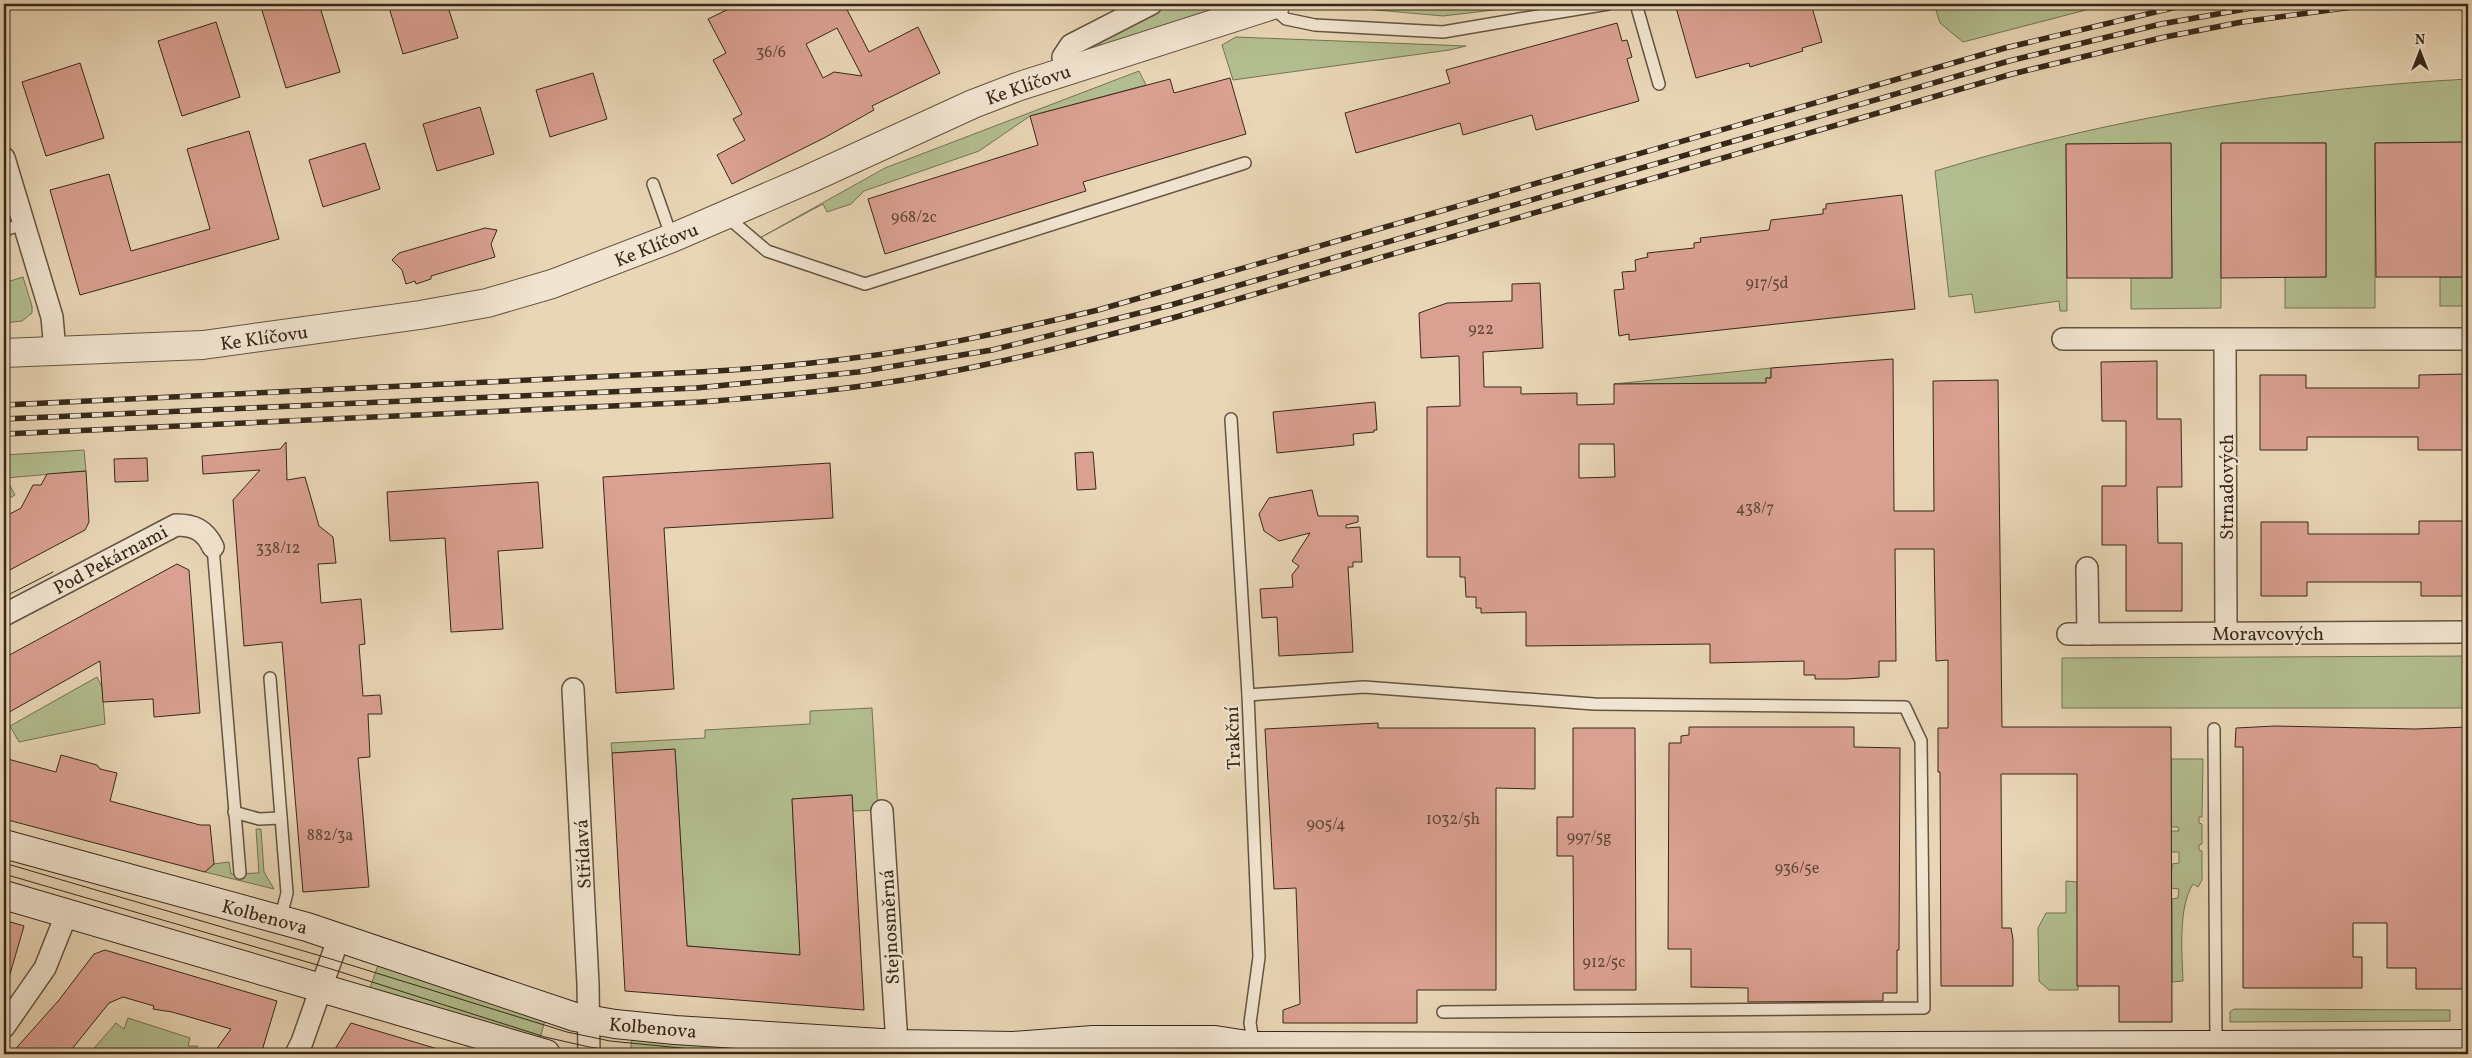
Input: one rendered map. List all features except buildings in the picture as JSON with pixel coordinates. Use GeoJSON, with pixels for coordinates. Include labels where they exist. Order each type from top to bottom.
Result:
{"type":"FeatureCollection","features":[{"type":"Feature","properties":{"kind":"main road","name":"Ke Klíčovu"},"geometry":{"type":"LineString","coordinates":[[4,353],[203,345],[420,315],[487,303],[552,284],[726,216],[973,104],[1066,70],[1274,5]]}},
{"type":"Feature","properties":{"kind":"main road","name":"Kolbenova"},"geometry":{"type":"LineString","coordinates":[[4,844],[339,936],[545,1007],[590,1020],[684,1030],[897,1044],[1013,1046],[1093,1040],[1206,1040],[1255,1050],[2216,1050],[2468,1044]]}},
{"type":"Feature","properties":{"kind":"main road"},"geometry":{"type":"LineString","coordinates":[[4,895],[546,1054]]}},
{"type":"Feature","properties":{"kind":"street"},"geometry":{"type":"LineString","coordinates":[[1066,70],[1063,57],[1071,45],[1151,4]]}},
{"type":"Feature","properties":{"kind":"street"},"geometry":{"type":"LineString","coordinates":[[6,172],[14,227],[52,317],[55,351]]}},
{"type":"Feature","properties":{"kind":"street"},"geometry":{"type":"LineString","coordinates":[[2063,339],[2468,339]]}},
{"type":"Feature","properties":{"kind":"street","name":"Strnadových"},"geometry":{"type":"LineString","coordinates":[[2225,340],[2226,633]]}},
{"type":"Feature","properties":{"kind":"street","name":"Pod Pekárnami"},"geometry":{"type":"LineString","coordinates":[[4,615],[176,525],[190,525],[200,530],[208,537],[213,547]]}},
{"type":"Feature","properties":{"kind":"street","name":"Moravcových"},"geometry":{"type":"LineString","coordinates":[[2087,568],[2078,634],[2468,632]]}},
{"type":"Feature","properties":{"kind":"street","name":"Střídavá"},"geometry":{"type":"LineString","coordinates":[[573,689],[590,1020],[588,1054]]}},
{"type":"Feature","properties":{"kind":"street","name":"Stejnosměrná"},"geometry":{"type":"LineString","coordinates":[[882,811],[897,1044]]}},
{"type":"Feature","properties":{"kind":"street"},"geometry":{"type":"LineString","coordinates":[[4,1027],[45,968],[67,913]]}},
{"type":"Feature","properties":{"kind":"street"},"geometry":{"type":"LineString","coordinates":[[296,1054],[302,1042],[339,936]]}},
{"type":"Feature","properties":{"kind":"lane"},"geometry":{"type":"LineString","coordinates":[[1274,5],[1286,19],[1315,25],[1444,32],[1608,4]]}},
{"type":"Feature","properties":{"kind":"lane"},"geometry":{"type":"LineString","coordinates":[[1636,4],[1659,84]]}},
{"type":"Feature","properties":{"kind":"lane"},"geometry":{"type":"LineString","coordinates":[[726,216],[767,251],[864,284],[1245,163]]}},
{"type":"Feature","properties":{"kind":"lane"},"geometry":{"type":"LineString","coordinates":[[652,184],[672,238]]}},
{"type":"Feature","properties":{"kind":"lane","name":"Trakční"},"geometry":{"type":"LineString","coordinates":[[1231,419],[1248,695],[1259,957],[1250,1023],[1255,1050]]}},
{"type":"Feature","properties":{"kind":"lane"},"geometry":{"type":"LineString","coordinates":[[213,547],[240,874]]}},
{"type":"Feature","properties":{"kind":"lane"},"geometry":{"type":"LineString","coordinates":[[270,678],[287,893],[280,920]]}},
{"type":"Feature","properties":{"kind":"lane"},"geometry":{"type":"LineString","coordinates":[[1248,695],[1364,687],[1594,704],[1905,707],[1921,741],[1924,1008],[1443,1012]]}},
{"type":"Feature","properties":{"kind":"lane"},"geometry":{"type":"LineString","coordinates":[[2214,729],[2216,1050]]}},
{"type":"Feature","properties":{"kind":"lane"},"geometry":{"type":"LineString","coordinates":[[234,812],[258,819],[281,818]]}},
{"type":"Feature","properties":{"kind":"green space"},"geometry":{"type":"Polygon","coordinates":[[[1164,4],[1228,4],[1098,47],[1104,35],[1164,4]]]}},
{"type":"Feature","properties":{"kind":"green space"},"geometry":{"type":"Polygon","coordinates":[[[1338,4],[1544,4],[1443,16],[1332,6],[1338,4]]]}},
{"type":"Feature","properties":{"kind":"green space"},"geometry":{"type":"Polygon","coordinates":[[[1934,4],[2109,4],[1963,42],[1940,23],[1934,4]]]}},
{"type":"Feature","properties":{"kind":"green space"},"geometry":{"type":"Polygon","coordinates":[[[1236,37],[1466,46],[1449,50],[1233,80],[1222,45],[1236,37]]]}},
{"type":"Feature","properties":{"kind":"green space"},"geometry":{"type":"Polygon","coordinates":[[[1139,71],[1146,85],[1030,116],[979,151],[864,191],[851,204],[827,212],[823,204],[758,239],[885,168],[1139,71]]]}},
{"type":"Feature","properties":{"kind":"green space"},"geometry":{"type":"Polygon","coordinates":[[[2468,79],[2468,142],[2375,143],[2375,308],[2285,308],[2285,277],[2326,277],[2326,143],[2221,144],[2221,308],[2131,309],[2131,278],[2172,277],[2171,144],[2066,144],[2067,311],[2060,311],[2059,301],[1975,313],[1972,294],[1949,297],[1935,171],[2066,136],[2198,109],[2332,90],[2468,79]]]}},
{"type":"Feature","properties":{"kind":"green space"},"geometry":{"type":"Polygon","coordinates":[[[23,277],[32,306],[32,313],[22,321],[4,323],[4,283],[23,277]]]}},
{"type":"Feature","properties":{"kind":"green space"},"geometry":{"type":"Polygon","coordinates":[[[2440,277],[2468,277],[2468,306],[2440,306],[2440,277]]]}},
{"type":"Feature","properties":{"kind":"green space"},"geometry":{"type":"Polygon","coordinates":[[[1771,368],[1771,378],[1766,378],[1766,383],[1614,384],[1771,368]]]}},
{"type":"Feature","properties":{"kind":"green space"},"geometry":{"type":"Polygon","coordinates":[[[84,450],[86,471],[6,478],[15,495],[4,501],[4,455],[84,450]]]}},
{"type":"Feature","properties":{"kind":"green space"},"geometry":{"type":"Polygon","coordinates":[[[2468,656],[2468,708],[2062,708],[2062,658],[2468,656]]]}},
{"type":"Feature","properties":{"kind":"green space"},"geometry":{"type":"Polygon","coordinates":[[[97,677],[102,687],[105,724],[19,742],[10,726],[97,677]]]}},
{"type":"Feature","properties":{"kind":"green space"},"geometry":{"type":"Polygon","coordinates":[[[872,708],[878,810],[853,811],[852,795],[792,799],[800,955],[687,946],[675,750],[612,753],[611,743],[705,738],[705,730],[810,724],[810,711],[872,708]]]}},
{"type":"Feature","properties":{"kind":"green space"},"geometry":{"type":"Polygon","coordinates":[[[2171,759],[2203,759],[2202,817],[2199,817],[2199,823],[2202,824],[2202,844],[2199,845],[2199,850],[2202,851],[2202,880],[2198,887],[2193,884],[2185,905],[2182,931],[2183,981],[2172,982],[2172,899],[2178,898],[2179,889],[2171,888],[2172,864],[2179,863],[2179,852],[2171,852],[2171,831],[2179,831],[2178,827],[2171,827],[2171,759]]]}},
{"type":"Feature","properties":{"kind":"green space"},"geometry":{"type":"Polygon","coordinates":[[[256,829],[261,829],[264,872],[274,889],[205,872],[213,864],[229,862],[231,874],[259,873],[256,829]]]}},
{"type":"Feature","properties":{"kind":"green space"},"geometry":{"type":"Polygon","coordinates":[[[2066,881],[2077,882],[2078,990],[2049,990],[2039,981],[2038,928],[2046,913],[2066,913],[2066,881]]]}},
{"type":"Feature","properties":{"kind":"green space"},"geometry":{"type":"Polygon","coordinates":[[[378,965],[545,1020],[539,1042],[369,991],[378,965]]]}},
{"type":"Feature","properties":{"kind":"green space"},"geometry":{"type":"Polygon","coordinates":[[[2234,1009],[2450,1010],[2450,1021],[2230,1022],[2230,1012],[2234,1009]]]}},
{"type":"Feature","properties":{"kind":"green space"},"geometry":{"type":"Polygon","coordinates":[[[128,1018],[190,1038],[188,1046],[198,1046],[190,1054],[89,1054],[116,1023],[124,1029],[128,1018]]]}},
{"type":"Feature","properties":{"kind":"green space"},"geometry":{"type":"Polygon","coordinates":[[[632,1038],[845,1054],[630,1054],[632,1038]]]}},
{"type":"Feature","properties":{"kind":"tram line"},"geometry":{"type":"LineString","coordinates":[[4,597],[53,572]]}},
{"type":"Feature","properties":{"kind":"tram line"},"geometry":{"type":"LineString","coordinates":[[4,863],[331,959],[567,1032],[610,1041],[741,1054]]}},
{"type":"Feature","properties":{"kind":"tram line"},"geometry":{"type":"LineString","coordinates":[[4,874],[328,968],[545,1037],[589,1047],[643,1054]]}},
{"type":"Feature","properties":{"kind":"railway"},"geometry":{"type":"LineString","coordinates":[[4,405],[717,371],[884,354],[946,343],[1098,310],[2005,48],[2189,4]]}},
{"type":"Feature","properties":{"kind":"railway"},"geometry":{"type":"LineString","coordinates":[[4,419],[696,388],[858,372],[992,350],[1171,305],[2009,61],[2161,24],[2274,4]]}},
{"type":"Feature","properties":{"kind":"railway"},"geometry":{"type":"LineString","coordinates":[[4,434],[700,402],[817,392],[933,375],[1055,349],[1176,317],[2012,74],[2165,37],[2242,22],[2374,4]]}}]}
